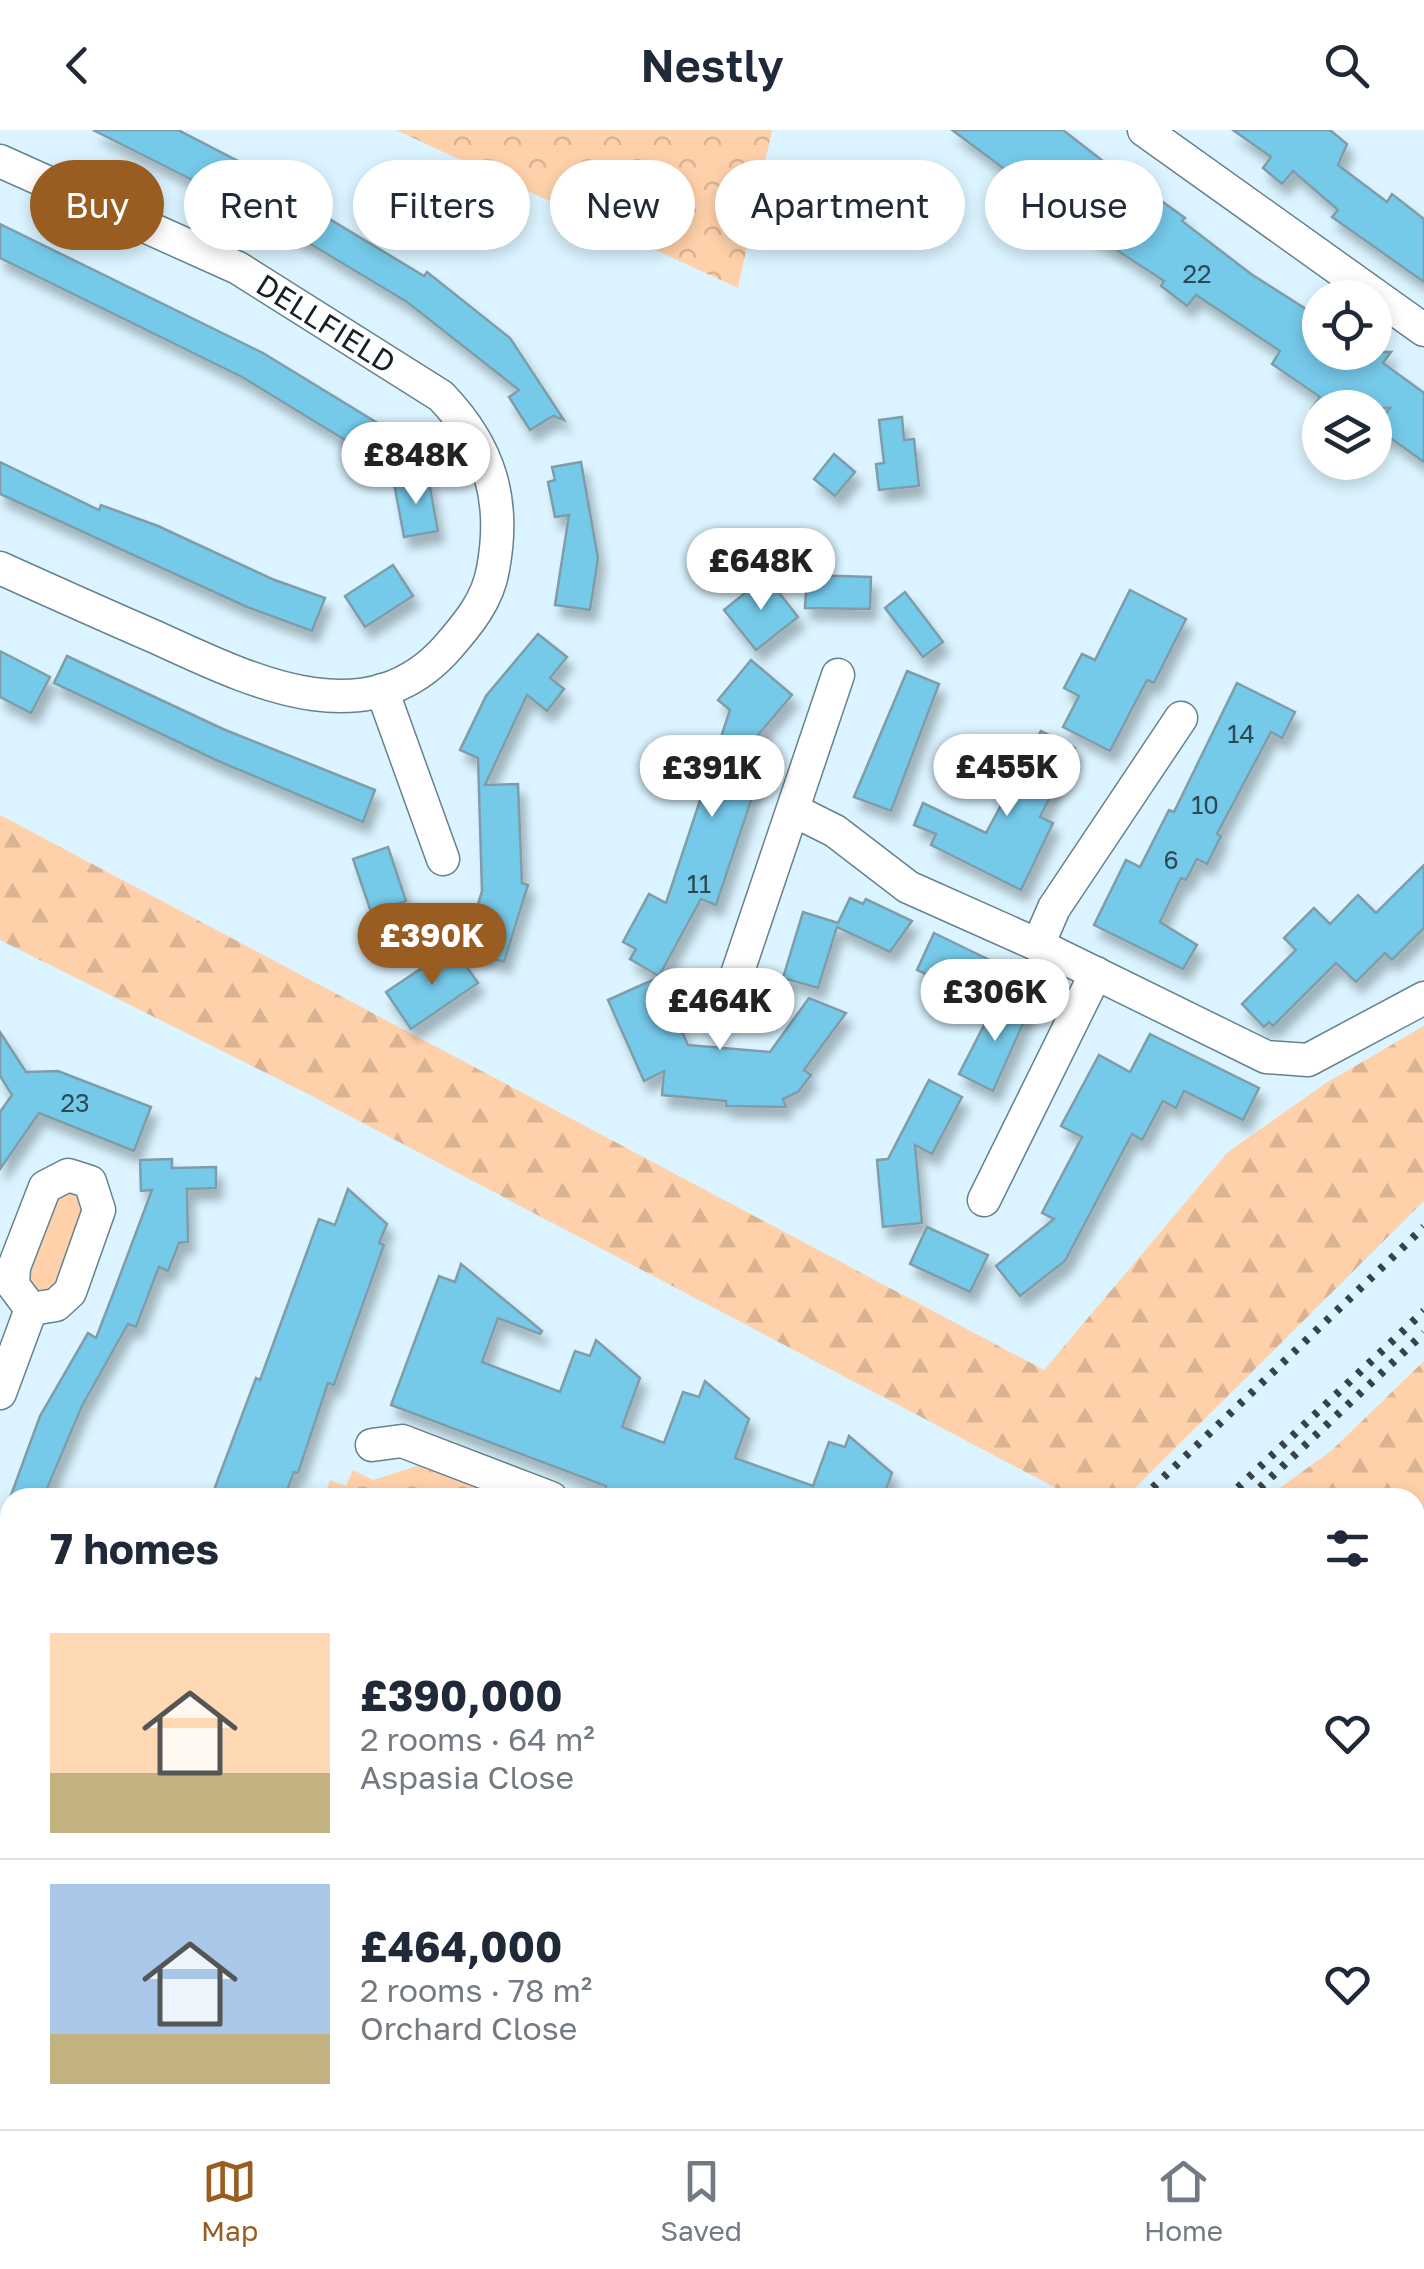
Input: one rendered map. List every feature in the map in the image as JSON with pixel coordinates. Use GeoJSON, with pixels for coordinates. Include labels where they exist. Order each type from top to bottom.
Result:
{"type":"FeatureCollection","features":[{"type":"Feature","properties":{"kind":"street"},"geometry":{"type":"LineString","coordinates":[[1144,130],[1424,330]]}},
{"type":"Feature","properties":{"kind":"street","name":"DELLFIELD"},"geometry":{"type":"LineString","coordinates":[[0,160],[238,268],[441,396],[464,420],[484,452],[497,494],[500,535],[492,579],[472,620],[442,654],[382,690],[309,695],[262,685],[0,568]]}},
{"type":"Feature","properties":{"kind":"street"},"geometry":{"type":"LineString","coordinates":[[733,986],[838,675]]}},
{"type":"Feature","properties":{"kind":"street"},"geometry":{"type":"LineString","coordinates":[[382,690],[443,858]]}},
{"type":"Feature","properties":{"kind":"street"},"geometry":{"type":"LineString","coordinates":[[1038,945],[1054,908],[1181,718]]}},
{"type":"Feature","properties":{"kind":"street"},"geometry":{"type":"LineString","coordinates":[[793,810],[835,831],[908,887],[1284,1062],[1308,1060],[1336,1048],[1424,998]]}},
{"type":"Feature","properties":{"kind":"street"},"geometry":{"type":"LineString","coordinates":[[984,1200],[1096,972]]}},
{"type":"Feature","properties":{"kind":"street"},"geometry":{"type":"LineString","coordinates":[[0,1393],[31,1309]]}},
{"type":"Feature","properties":{"kind":"street"},"geometry":{"type":"LineString","coordinates":[[372,1445],[402,1441],[525,1488]]}},
{"type":"Feature","properties":{"kind":"green space"},"geometry":{"type":"Polygon","coordinates":[[[396,130],[772,130],[766,160],[715,160],[715,250],[746,250],[738,288],[656,250],[695,250],[695,160],[550,160],[550,201],[530,192],[530,160],[461,160],[396,130]]]}},
{"type":"Feature","properties":{"kind":"green space"},"geometry":{"type":"Polygon","coordinates":[[[0,815],[1044,1370],[1228,1152],[1326,1083],[1424,1026],[1424,1201],[1135,1488],[1056,1488],[306,1093],[0,940],[0,815]]]}},
{"type":"Feature","properties":{"kind":"green space"},"geometry":{"type":"Polygon","coordinates":[[[73,1190],[87,1204],[60,1288],[40,1296],[24,1281],[49,1201],[73,1190]]]}},
{"type":"Feature","properties":{"kind":"green space"},"geometry":{"type":"Polygon","coordinates":[[[1424,1361],[1424,1488],[1280,1488],[1331,1451],[1424,1361]]]}},
{"type":"Feature","properties":{"kind":"green space"},"geometry":{"type":"Polygon","coordinates":[[[427,1463],[492,1488],[327,1488],[330,1480],[346,1486],[353,1470],[373,1480],[427,1463]]]}},
{"type":"Feature","properties":{"kind":"building"},"geometry":{"type":"Polygon","coordinates":[[[93,130],[178,130],[236,160],[184,160],[184,176],[164,166],[164,160],[153,160],[93,130]]]}},
{"type":"Feature","properties":{"kind":"building"},"geometry":{"type":"Polygon","coordinates":[[[952,130],[1063,130],[1102,160],[992,160],[952,130]]]}},
{"type":"Feature","properties":{"kind":"building"},"geometry":{"type":"Polygon","coordinates":[[[1233,130],[1330,130],[1347,144],[1338,165],[1387,202],[1392,194],[1424,219],[1424,282],[1332,217],[1338,210],[1293,171],[1282,184],[1263,168],[1271,157],[1233,130]]]}},
{"type":"Feature","properties":{"kind":"building"},"geometry":{"type":"Polygon","coordinates":[[[1163,202],[1251,274],[1302,307],[1302,370],[1392,370],[1424,393],[1424,462],[1392,439],[1392,390],[1310,390],[1272,364],[1280,351],[1196,295],[1187,306],[1161,286],[1164,281],[1117,250],[1163,250],[1163,202]]]}},
{"type":"Feature","properties":{"kind":"building"},"geometry":{"type":"Polygon","coordinates":[[[333,221],[353,233],[353,250],[381,250],[424,276],[427,272],[510,338],[564,420],[553,416],[530,430],[509,397],[519,390],[407,302],[320,250],[333,250],[333,221]]]}},
{"type":"Feature","properties":{"kind":"building"},"geometry":{"type":"Polygon","coordinates":[[[0,224],[30,239],[30,250],[53,250],[263,353],[397,435],[381,462],[242,377],[0,258],[0,224]]]}},
{"type":"Feature","properties":{"kind":"building"},"geometry":{"type":"Polygon","coordinates":[[[902,417],[904,440],[914,439],[919,486],[879,490],[876,464],[884,463],[879,420],[902,417]]]}},
{"type":"Feature","properties":{"kind":"building"},"geometry":{"type":"Polygon","coordinates":[[[834,454],[855,472],[835,496],[814,479],[834,454]]]}},
{"type":"Feature","properties":{"kind":"building"},"geometry":{"type":"Polygon","coordinates":[[[0,462],[99,510],[101,505],[158,526],[272,579],[325,598],[312,631],[247,607],[0,494],[0,462]]]}},
{"type":"Feature","properties":{"kind":"building"},"geometry":{"type":"Polygon","coordinates":[[[581,462],[598,558],[590,610],[555,605],[569,515],[555,517],[548,482],[555,480],[552,467],[581,462]]]}},
{"type":"Feature","properties":{"kind":"building"},"geometry":{"type":"Polygon","coordinates":[[[428,477],[438,531],[404,537],[394,483],[428,477]]]}},
{"type":"Feature","properties":{"kind":"building"},"geometry":{"type":"Polygon","coordinates":[[[393,565],[413,596],[365,627],[345,596],[393,565]]]}},
{"type":"Feature","properties":{"kind":"building"},"geometry":{"type":"Polygon","coordinates":[[[807,575],[871,577],[870,609],[805,608],[807,575]]]}},
{"type":"Feature","properties":{"kind":"building"},"geometry":{"type":"Polygon","coordinates":[[[766,576],[798,617],[756,650],[724,610],[766,576]]]}},
{"type":"Feature","properties":{"kind":"building"},"geometry":{"type":"Polygon","coordinates":[[[1130,590],[1186,619],[1154,683],[1147,680],[1110,751],[1063,727],[1079,696],[1064,688],[1082,654],[1095,660],[1130,590]]]}},
{"type":"Feature","properties":{"kind":"building"},"geometry":{"type":"Polygon","coordinates":[[[905,592],[943,642],[923,657],[885,608],[905,592]]]}},
{"type":"Feature","properties":{"kind":"building"},"geometry":{"type":"Polygon","coordinates":[[[538,634],[567,657],[550,678],[564,689],[547,711],[527,695],[485,785],[518,784],[522,883],[528,885],[504,962],[464,950],[482,891],[478,758],[460,750],[486,696],[538,634]]]}},
{"type":"Feature","properties":{"kind":"building"},"geometry":{"type":"Polygon","coordinates":[[[0,651],[50,677],[31,713],[0,697],[0,651]]]}},
{"type":"Feature","properties":{"kind":"building"},"geometry":{"type":"Polygon","coordinates":[[[67,656],[223,729],[375,790],[363,822],[218,761],[54,683],[67,656]]]}},
{"type":"Feature","properties":{"kind":"building"},"geometry":{"type":"Polygon","coordinates":[[[751,660],[792,695],[742,754],[764,762],[716,905],[701,899],[659,976],[630,959],[636,949],[623,942],[649,894],[666,903],[730,710],[718,700],[751,660]]]}},
{"type":"Feature","properties":{"kind":"building"},"geometry":{"type":"Polygon","coordinates":[[[907,671],[939,684],[891,811],[854,797],[907,671]]]}},
{"type":"Feature","properties":{"kind":"building"},"geometry":{"type":"Polygon","coordinates":[[[1237,683],[1295,712],[1282,738],[1271,732],[1217,834],[1221,836],[1207,864],[1197,859],[1186,880],[1181,878],[1160,922],[1197,945],[1183,969],[1094,925],[1126,860],[1140,867],[1169,810],[1174,812],[1237,683]]]}},
{"type":"Feature","properties":{"kind":"building"},"geometry":{"type":"Polygon","coordinates":[[[1041,731],[1075,748],[1040,817],[1053,823],[1021,890],[931,845],[936,834],[914,825],[923,803],[986,833],[1041,731]]]}},
{"type":"Feature","properties":{"kind":"building"},"geometry":{"type":"Polygon","coordinates":[[[388,847],[406,901],[371,912],[353,859],[388,847]]]}},
{"type":"Feature","properties":{"kind":"building"},"geometry":{"type":"Polygon","coordinates":[[[1424,865],[1424,928],[1392,960],[1385,953],[1356,982],[1336,963],[1273,1026],[1269,1022],[1264,1027],[1242,1004],[1296,950],[1284,938],[1314,908],[1330,924],[1358,895],[1376,913],[1424,865]]]}},
{"type":"Feature","properties":{"kind":"building"},"geometry":{"type":"Polygon","coordinates":[[[850,898],[863,904],[866,899],[912,921],[890,952],[837,927],[818,988],[783,978],[803,912],[838,923],[850,898]]]}},
{"type":"Feature","properties":{"kind":"building"},"geometry":{"type":"Polygon","coordinates":[[[934,933],[1006,968],[989,1004],[917,970],[934,933]]]}},
{"type":"Feature","properties":{"kind":"building"},"geometry":{"type":"Polygon","coordinates":[[[453,947],[478,983],[411,1029],[386,992],[453,947]]]}},
{"type":"Feature","properties":{"kind":"building"},"geometry":{"type":"Polygon","coordinates":[[[657,978],[688,1045],[770,1052],[809,998],[846,1013],[804,1070],[811,1075],[798,1092],[783,1099],[786,1107],[726,1106],[726,1101],[662,1095],[664,1071],[644,1081],[608,1000],[657,978]]]}},
{"type":"Feature","properties":{"kind":"building"},"geometry":{"type":"Polygon","coordinates":[[[998,998],[1030,1008],[993,1091],[959,1074],[998,998]]]}},
{"type":"Feature","properties":{"kind":"building"},"geometry":{"type":"Polygon","coordinates":[[[0,1032],[26,1072],[58,1071],[151,1107],[134,1151],[39,1113],[0,1169],[0,1112],[12,1095],[0,1076],[0,1032]]]}},
{"type":"Feature","properties":{"kind":"building"},"geometry":{"type":"Polygon","coordinates":[[[1150,1034],[1259,1088],[1243,1120],[1184,1091],[1176,1108],[1163,1101],[1142,1140],[1132,1134],[1065,1261],[1020,1296],[996,1266],[1054,1219],[1042,1213],[1082,1137],[1061,1126],[1099,1055],[1130,1072],[1150,1034]]]}},
{"type":"Feature","properties":{"kind":"building"},"geometry":{"type":"Polygon","coordinates":[[[929,1080],[962,1097],[932,1154],[915,1145],[922,1223],[883,1227],[877,1160],[888,1159],[929,1080]]]}},
{"type":"Feature","properties":{"kind":"building"},"geometry":{"type":"Polygon","coordinates":[[[172,1159],[172,1168],[216,1167],[216,1188],[187,1189],[188,1242],[179,1243],[168,1271],[159,1267],[136,1327],[128,1324],[82,1406],[47,1488],[14,1488],[40,1416],[88,1333],[96,1338],[113,1294],[152,1190],[141,1191],[140,1160],[172,1159]]]}},
{"type":"Feature","properties":{"kind":"building"},"geometry":{"type":"Polygon","coordinates":[[[348,1189],[387,1224],[379,1243],[384,1245],[334,1385],[328,1383],[298,1473],[294,1472],[288,1488],[215,1488],[256,1378],[260,1380],[319,1219],[335,1225],[348,1189]]]}},
{"type":"Feature","properties":{"kind":"building"},"geometry":{"type":"Polygon","coordinates":[[[927,1227],[988,1255],[970,1292],[910,1264],[927,1227]]]}},
{"type":"Feature","properties":{"kind":"building"},"geometry":{"type":"Polygon","coordinates":[[[461,1264],[542,1331],[540,1334],[498,1318],[482,1362],[560,1392],[575,1351],[590,1356],[596,1340],[640,1378],[622,1427],[664,1443],[683,1392],[699,1397],[705,1381],[749,1419],[735,1458],[813,1486],[829,1442],[845,1447],[849,1436],[892,1473],[887,1488],[605,1488],[391,1405],[439,1276],[455,1282],[461,1264]]]}},
{"type":"Feature","properties":{"kind":"railway"},"geometry":{"type":"LineString","coordinates":[[1152,1488],[1424,1227]]}},
{"type":"Feature","properties":{"kind":"railway"},"geometry":{"type":"LineString","coordinates":[[1238,1488],[1424,1311]]}},
{"type":"Feature","properties":{"kind":"railway"},"geometry":{"type":"LineString","coordinates":[[1260,1488],[1424,1333]]}}]}
